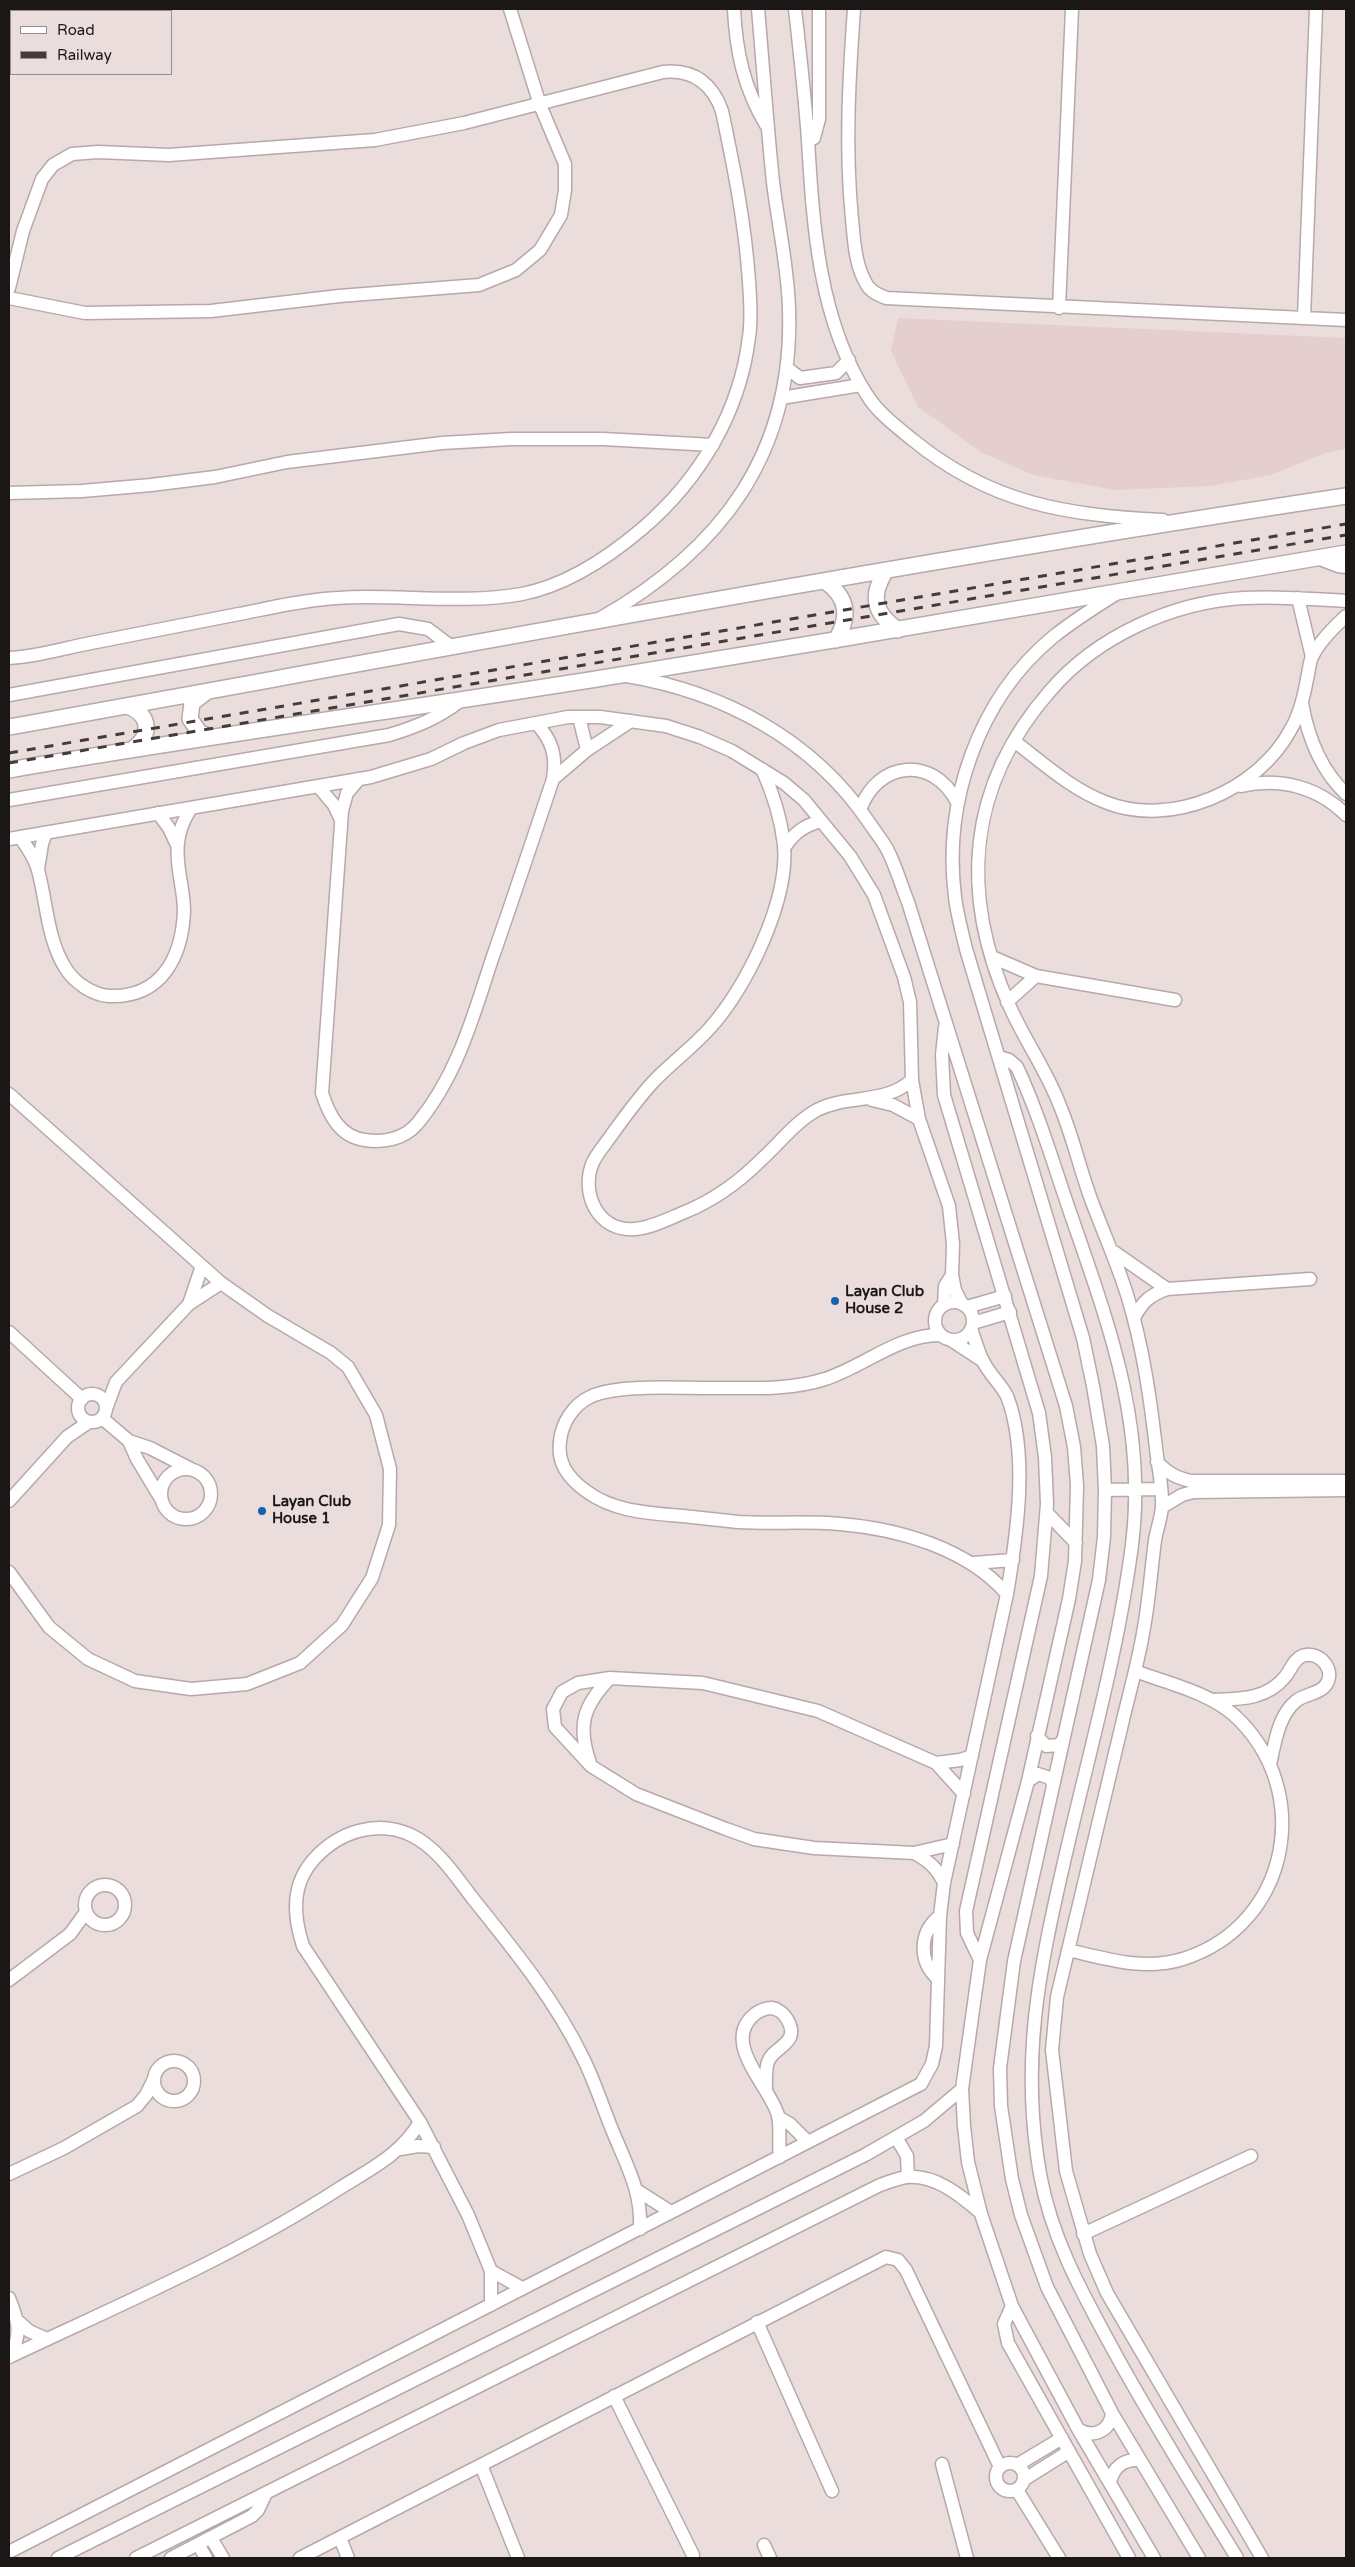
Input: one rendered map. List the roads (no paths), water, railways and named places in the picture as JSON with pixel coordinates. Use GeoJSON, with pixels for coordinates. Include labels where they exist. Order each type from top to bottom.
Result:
{"type":"FeatureCollection","features":[{"type":"Feature","properties":{"kind":"main road"},"geometry":{"type":"LineString","coordinates":[[9,727],[594,621],[1180,521],[1346,496]]}},
{"type":"Feature","properties":{"kind":"main road"},"geometry":{"type":"LineString","coordinates":[[9,770],[208,736],[460,701],[622,675],[1118,593],[1346,553]]}},
{"type":"Feature","properties":{"kind":"main road"},"geometry":{"type":"LineString","coordinates":[[885,572],[878,584],[876,601],[884,618],[898,630]]}},
{"type":"Feature","properties":{"kind":"main road"},"geometry":{"type":"LineString","coordinates":[[826,582],[837,591],[845,605],[845,623],[836,640]]}},
{"type":"Feature","properties":{"kind":"main road"},"geometry":{"type":"LineString","coordinates":[[206,692],[192,703],[190,720],[200,733],[208,736]]}},
{"type":"Feature","properties":{"kind":"main road"},"geometry":{"type":"LineString","coordinates":[[127,706],[136,709],[143,715],[147,724],[146,734],[142,742],[134,748]]}},
{"type":"Feature","properties":{"kind":"street"},"geometry":{"type":"LineString","coordinates":[[9,298],[85,313],[142,314],[211,311],[339,296],[479,285],[516,270],[540,250],[562,215],[565,190],[565,164],[540,105],[510,9]]}},
{"type":"Feature","properties":{"kind":"street"},"geometry":{"type":"LineString","coordinates":[[734,9],[739,61],[746,85],[768,129]]}},
{"type":"Feature","properties":{"kind":"street"},"geometry":{"type":"LineString","coordinates":[[594,621],[625,604],[668,573],[707,537],[730,510],[766,449],[781,398],[787,368],[789,308],[768,129],[758,9]]}},
{"type":"Feature","properties":{"kind":"street"},"geometry":{"type":"LineString","coordinates":[[795,9],[808,141],[809,174],[827,297],[837,333],[868,397],[896,426],[928,452],[962,474],[999,492],[1038,505],[1078,514],[1180,521]]}},
{"type":"Feature","properties":{"kind":"street"},"geometry":{"type":"LineString","coordinates":[[808,141],[814,138],[819,119],[819,9]]}},
{"type":"Feature","properties":{"kind":"street"},"geometry":{"type":"LineString","coordinates":[[854,9],[847,102],[848,171],[856,250],[862,275],[868,287],[875,293],[886,298],[1059,308],[1346,320]]}},
{"type":"Feature","properties":{"kind":"street"},"geometry":{"type":"LineString","coordinates":[[1059,308],[1072,9]]}},
{"type":"Feature","properties":{"kind":"street"},"geometry":{"type":"LineString","coordinates":[[1304,318],[1316,9]]}},
{"type":"Feature","properties":{"kind":"street"},"geometry":{"type":"LineString","coordinates":[[9,288],[23,231],[42,179],[53,165],[72,154],[98,152],[169,155],[376,140],[464,123],[663,72],[676,71],[700,78],[717,96],[722,111],[741,202],[746,246],[750,335],[742,377],[729,412],[713,445],[698,468],[662,511],[604,558],[561,582],[523,593],[476,598],[376,596],[316,599],[9,658]]}},
{"type":"Feature","properties":{"kind":"street"},"geometry":{"type":"LineString","coordinates":[[787,368],[800,378],[836,373],[850,360]]}},
{"type":"Feature","properties":{"kind":"street"},"geometry":{"type":"LineString","coordinates":[[781,398],[861,385]]}},
{"type":"Feature","properties":{"kind":"street"},"geometry":{"type":"LineString","coordinates":[[9,493],[82,491],[151,485],[215,477],[287,462],[442,443],[519,439],[603,439],[713,445]]}},
{"type":"Feature","properties":{"kind":"street"},"geometry":{"type":"LineString","coordinates":[[1317,558],[1346,567]]}},
{"type":"Feature","properties":{"kind":"street"},"geometry":{"type":"LineString","coordinates":[[1118,593],[1052,638],[1019,672],[991,712],[969,757],[957,802],[952,850],[955,898],[966,949],[1082,1338],[1099,1416],[1105,1490],[1104,1537],[1100,1580],[1011,1976],[1000,2068],[1002,2106],[1012,2179],[1033,2251],[1047,2287],[1112,2413],[1199,2558]]}},
{"type":"Feature","properties":{"kind":"street"},"geometry":{"type":"LineString","coordinates":[[1262,2558],[1107,2293],[1083,2234],[1066,2171],[1052,2050],[1057,1997],[1143,1636],[1162,1507],[1147,1376],[1134,1318],[1112,1250],[1083,1176],[1061,1108],[1007,1002],[992,957],[979,888],[980,826],[988,795],[1000,765],[1035,707],[1058,681],[1084,658],[1144,623],[1177,610],[1210,602],[1244,598],[1298,598],[1346,601]]}},
{"type":"Feature","properties":{"kind":"street"},"geometry":{"type":"LineString","coordinates":[[1298,598],[1312,657]]}},
{"type":"Feature","properties":{"kind":"street"},"geometry":{"type":"LineString","coordinates":[[1234,788],[1257,772],[1276,752],[1291,729],[1302,704],[1312,657],[1327,636],[1346,616]]}},
{"type":"Feature","properties":{"kind":"street"},"geometry":{"type":"LineString","coordinates":[[9,695],[399,624],[428,629],[452,647]]}},
{"type":"Feature","properties":{"kind":"street"},"geometry":{"type":"LineString","coordinates":[[622,675],[657,681],[707,696],[761,722],[810,756],[853,799],[887,849],[908,902],[1066,1406],[1074,1447],[1077,1485],[1076,1543],[1069,1599],[1028,1782],[980,1960],[962,2089],[968,2162],[981,2214],[1012,2306],[1078,2429],[1154,2558]]}},
{"type":"Feature","properties":{"kind":"street"},"geometry":{"type":"LineString","coordinates":[[9,800],[389,735],[419,727],[446,712],[460,701]]}},
{"type":"Feature","properties":{"kind":"street"},"geometry":{"type":"LineString","coordinates":[[1302,704],[1306,728],[1315,752],[1328,774],[1346,794]]}},
{"type":"Feature","properties":{"kind":"street"},"geometry":{"type":"LineString","coordinates":[[579,717],[588,750]]}},
{"type":"Feature","properties":{"kind":"street"},"geometry":{"type":"LineString","coordinates":[[9,2552],[921,2084],[932,2064],[936,2046],[940,1916],[944,1883],[1007,1594],[1012,1560],[1019,1466],[1017,1429],[1006,1394],[983,1361],[972,1326],[973,1317],[955,1290],[952,1275],[953,1244],[949,1206],[919,1119],[912,1080],[911,1021],[904,977],[874,895],[850,856],[804,800],[789,787],[762,769],[732,751],[700,737],[666,726],[600,717],[579,717],[499,730],[464,743],[431,760],[359,779],[15,838],[38,869]]}},
{"type":"Feature","properties":{"kind":"street"},"geometry":{"type":"LineString","coordinates":[[553,779],[588,750],[632,722]]}},
{"type":"Feature","properties":{"kind":"street"},"geometry":{"type":"LineString","coordinates":[[359,779],[344,802],[341,820],[322,1093],[328,1113],[341,1129],[359,1139],[380,1142],[400,1137],[416,1125],[457,1062],[553,779],[555,755],[551,743],[536,723]]}},
{"type":"Feature","properties":{"kind":"street"},"geometry":{"type":"LineString","coordinates":[[1014,741],[1080,790],[1107,803],[1136,810],[1167,810],[1196,803],[1234,788],[1255,783],[1277,782],[1298,786],[1319,794],[1346,815]]}},
{"type":"Feature","properties":{"kind":"street"},"geometry":{"type":"LineString","coordinates":[[555,755],[576,760]]}},
{"type":"Feature","properties":{"kind":"street"},"geometry":{"type":"LineString","coordinates":[[762,769],[773,797],[784,848],[777,897],[769,926],[754,962],[734,997],[709,1029],[656,1079],[633,1104],[594,1160],[587,1178],[589,1198],[599,1215],[615,1226],[635,1229],[654,1224],[696,1207],[719,1195],[741,1179],[795,1127],[816,1111],[841,1101],[867,1099],[894,1092],[912,1080]]}},
{"type":"Feature","properties":{"kind":"street"},"geometry":{"type":"LineString","coordinates":[[860,810],[870,789],[888,774],[900,771],[923,771],[934,776],[952,791],[957,802]]}},
{"type":"Feature","properties":{"kind":"street"},"geometry":{"type":"LineString","coordinates":[[318,786],[334,805],[341,820]]}},
{"type":"Feature","properties":{"kind":"street"},"geometry":{"type":"LineString","coordinates":[[773,797],[789,787]]}},
{"type":"Feature","properties":{"kind":"street"},"geometry":{"type":"LineString","coordinates":[[46,833],[42,844],[38,869],[50,930],[66,969],[82,986],[103,996],[126,996],[149,988],[161,977],[167,971],[177,949],[184,910],[177,845],[181,826],[191,808]]}},
{"type":"Feature","properties":{"kind":"street"},"geometry":{"type":"LineString","coordinates":[[158,813],[169,828],[177,845]]}},
{"type":"Feature","properties":{"kind":"street"},"geometry":{"type":"LineString","coordinates":[[784,848],[793,834],[806,825],[821,821]]}},
{"type":"Feature","properties":{"kind":"street"},"geometry":{"type":"LineString","coordinates":[[992,957],[1036,976],[1175,1000]]}},
{"type":"Feature","properties":{"kind":"street"},"geometry":{"type":"LineString","coordinates":[[1007,1002],[1036,976]]}},
{"type":"Feature","properties":{"kind":"street"},"geometry":{"type":"LineString","coordinates":[[946,1022],[942,1055],[944,1094],[1039,1413],[1045,1457],[1047,1513],[1044,1552],[1036,1600],[966,1911],[967,1933],[980,1960]]}},
{"type":"Feature","properties":{"kind":"street"},"geometry":{"type":"LineString","coordinates":[[999,1057],[1010,1060],[1019,1071],[1043,1133],[1106,1317],[1128,1404],[1135,1475],[1132,1544],[1115,1639],[1046,1939],[1036,1996],[1032,2074],[1037,2150],[1053,2226],[1073,2278],[1129,2378],[1237,2558]]}},
{"type":"Feature","properties":{"kind":"street"},"geometry":{"type":"LineString","coordinates":[[9,1094],[221,1283],[244,1300],[331,1353],[348,1367],[376,1415],[390,1469],[389,1524],[372,1578],[342,1625],[300,1663],[247,1684],[191,1689],[135,1681],[88,1658],[67,1644],[49,1627],[9,1572]]}},
{"type":"Feature","properties":{"kind":"street"},"geometry":{"type":"LineString","coordinates":[[867,1099],[893,1106],[919,1119]]}},
{"type":"Feature","properties":{"kind":"street"},"geometry":{"type":"LineString","coordinates":[[1112,1250],[1167,1289]]}},
{"type":"Feature","properties":{"kind":"street"},"geometry":{"type":"LineString","coordinates":[[189,1304],[202,1266]]}},
{"type":"Feature","properties":{"kind":"street"},"geometry":{"type":"LineString","coordinates":[[952,1275],[945,1286],[944,1304],[935,1318],[914,1338],[832,1376],[793,1386],[632,1389],[592,1396],[579,1404],[569,1416],[561,1431],[558,1453],[570,1478],[587,1492],[608,1504],[638,1512],[739,1522],[839,1524],[875,1528],[910,1537],[973,1563],[987,1573],[1007,1594]]}},
{"type":"Feature","properties":{"kind":"street"},"geometry":{"type":"LineString","coordinates":[[1134,1318],[1141,1304],[1153,1294],[1167,1289],[1310,1279]]}},
{"type":"Feature","properties":{"kind":"street"},"geometry":{"type":"LineString","coordinates":[[67,1437],[84,1400],[116,1382],[189,1304],[221,1283]]}},
{"type":"Feature","properties":{"kind":"street"},"geometry":{"type":"LineString","coordinates":[[944,1304],[953,1302],[964,1305],[1005,1296]]}},
{"type":"Feature","properties":{"kind":"street"},"geometry":{"type":"LineString","coordinates":[[914,1338],[963,1338],[972,1326],[1010,1312]]}},
{"type":"Feature","properties":{"kind":"street"},"geometry":{"type":"LineString","coordinates":[[935,1318],[937,1330],[983,1361]]}},
{"type":"Feature","properties":{"kind":"street"},"geometry":{"type":"LineString","coordinates":[[9,1332],[84,1400]]}},
{"type":"Feature","properties":{"kind":"street"},"geometry":{"type":"LineString","coordinates":[[9,1501],[67,1437],[104,1413],[116,1382]]}},
{"type":"Feature","properties":{"kind":"street"},"geometry":{"type":"LineString","coordinates":[[84,1400],[100,1396],[104,1413],[129,1441],[137,1459],[167,1510],[177,1517],[189,1519],[201,1514],[209,1504],[211,1492],[203,1475],[150,1448],[129,1441]]}},
{"type":"Feature","properties":{"kind":"street"},"geometry":{"type":"LineString","coordinates":[[84,1400],[81,1417],[89,1422]]}},
{"type":"Feature","properties":{"kind":"street"},"geometry":{"type":"LineString","coordinates":[[1135,1475],[1158,1468],[1200,1486],[1346,1490]]}},
{"type":"Feature","properties":{"kind":"street"},"geometry":{"type":"LineString","coordinates":[[161,1499],[162,1486],[168,1476],[179,1470],[192,1469]]}},
{"type":"Feature","properties":{"kind":"street"},"geometry":{"type":"LineString","coordinates":[[1162,1507],[1200,1486],[1346,1481]]}},
{"type":"Feature","properties":{"kind":"street"},"geometry":{"type":"LineString","coordinates":[[1105,1490],[1134,1491],[1160,1489]]}},
{"type":"Feature","properties":{"kind":"street"},"geometry":{"type":"LineString","coordinates":[[1047,1513],[1076,1543]]}},
{"type":"Feature","properties":{"kind":"street"},"geometry":{"type":"LineString","coordinates":[[973,1563],[1012,1560]]}},
{"type":"Feature","properties":{"kind":"street"},"geometry":{"type":"LineString","coordinates":[[1212,1700],[1244,1699],[1260,1695],[1274,1688],[1286,1676],[1294,1662],[1302,1656],[1311,1655],[1320,1658],[1326,1664],[1329,1673],[1328,1682],[1322,1690],[1296,1700],[1286,1711],[1280,1724],[1270,1764]]}},
{"type":"Feature","properties":{"kind":"street"},"geometry":{"type":"LineString","coordinates":[[1068,1950],[1133,1965],[1159,1964],[1184,1958],[1207,1949],[1241,1924],[1262,1898],[1274,1875],[1281,1851],[1284,1826],[1282,1800],[1270,1764],[1251,1732],[1233,1714],[1212,1700],[1134,1671]]}},
{"type":"Feature","properties":{"kind":"street"},"geometry":{"type":"LineString","coordinates":[[953,1844],[914,1853],[814,1848],[754,1839],[636,1794],[590,1766],[554,1727],[553,1708],[562,1692],[578,1683],[610,1678],[703,1683],[818,1711],[936,1763],[964,1794]]}},
{"type":"Feature","properties":{"kind":"street"},"geometry":{"type":"LineString","coordinates":[[590,1766],[582,1743],[583,1718],[593,1696],[610,1678]]}},
{"type":"Feature","properties":{"kind":"street"},"geometry":{"type":"LineString","coordinates":[[1037,1736],[1046,1746],[1058,1745],[1063,1740]]}},
{"type":"Feature","properties":{"kind":"street"},"geometry":{"type":"LineString","coordinates":[[936,1763],[960,1760],[972,1756]]}},
{"type":"Feature","properties":{"kind":"street"},"geometry":{"type":"LineString","coordinates":[[1028,1782],[1038,1774],[1050,1778],[1053,1784]]}},
{"type":"Feature","properties":{"kind":"street"},"geometry":{"type":"LineString","coordinates":[[491,2305],[491,2271],[468,2215],[434,2147],[420,2122],[303,1946],[296,1922],[296,1893],[308,1866],[327,1845],[353,1832],[382,1828],[411,1835],[435,1851],[520,1956],[551,2003],[583,2059],[638,2191],[640,2229]]}},
{"type":"Feature","properties":{"kind":"street"},"geometry":{"type":"LineString","coordinates":[[914,1853],[927,1860],[938,1870],[944,1883]]}},
{"type":"Feature","properties":{"kind":"street"},"geometry":{"type":"LineString","coordinates":[[9,1980],[70,1934],[86,1912],[88,1894],[98,1886],[111,1886],[122,1893],[126,1905],[122,1917],[112,1924],[100,1925],[70,1934]]}},
{"type":"Feature","properties":{"kind":"street"},"geometry":{"type":"LineString","coordinates":[[86,1912],[94,1922],[100,1925]]}},
{"type":"Feature","properties":{"kind":"street"},"geometry":{"type":"LineString","coordinates":[[766,2088],[768,2060],[774,2053],[784,2047],[790,2036],[790,2024],[784,2014],[772,2008],[760,2011],[748,2019],[742,2033],[742,2049],[766,2088],[778,2117],[780,2157]]}},
{"type":"Feature","properties":{"kind":"street"},"geometry":{"type":"LineString","coordinates":[[9,2174],[64,2148],[137,2106],[146,2096],[159,2068],[170,2061],[183,2062],[192,2071],[195,2083],[190,2095],[179,2101],[137,2106]]}},
{"type":"Feature","properties":{"kind":"street"},"geometry":{"type":"LineString","coordinates":[[154,2079],[156,2092],[169,2101]]}},
{"type":"Feature","properties":{"kind":"street"},"geometry":{"type":"LineString","coordinates":[[58,2558],[896,2137],[924,2121],[962,2089]]}},
{"type":"Feature","properties":{"kind":"street"},"geometry":{"type":"LineString","coordinates":[[778,2117],[790,2124],[808,2142]]}},
{"type":"Feature","properties":{"kind":"street"},"geometry":{"type":"LineString","coordinates":[[9,2357],[260,2237],[400,2149],[420,2122]]}},
{"type":"Feature","properties":{"kind":"street"},"geometry":{"type":"LineString","coordinates":[[896,2137],[907,2156],[908,2177]]}},
{"type":"Feature","properties":{"kind":"street"},"geometry":{"type":"LineString","coordinates":[[400,2149],[418,2146],[434,2147]]}},
{"type":"Feature","properties":{"kind":"street"},"geometry":{"type":"LineString","coordinates":[[1083,2234],[1250,2156]]}},
{"type":"Feature","properties":{"kind":"street"},"geometry":{"type":"LineString","coordinates":[[136,2558],[880,2184],[908,2177],[936,2182],[960,2195],[981,2214]]}},
{"type":"Feature","properties":{"kind":"street"},"geometry":{"type":"LineString","coordinates":[[638,2191],[671,2212]]}},
{"type":"Feature","properties":{"kind":"street"},"geometry":{"type":"LineString","coordinates":[[300,2558],[880,2259],[892,2258],[898,2260],[906,2270],[1000,2467],[996,2480],[1000,2488],[1008,2491],[1017,2490],[1025,2478],[1068,2452]]}},
{"type":"Feature","properties":{"kind":"street"},"geometry":{"type":"LineString","coordinates":[[491,2271],[522,2288]]}},
{"type":"Feature","properties":{"kind":"street"},"geometry":{"type":"LineString","coordinates":[[9,2298],[19,2322],[29,2331],[47,2339]]}},
{"type":"Feature","properties":{"kind":"street"},"geometry":{"type":"LineString","coordinates":[[1012,2306],[1004,2324],[1005,2337],[1129,2558]]}},
{"type":"Feature","properties":{"kind":"street"},"geometry":{"type":"LineString","coordinates":[[9,2357],[16,2343],[19,2322]]}},
{"type":"Feature","properties":{"kind":"street"},"geometry":{"type":"LineString","coordinates":[[757,2322],[832,2491]]}},
{"type":"Feature","properties":{"kind":"street"},"geometry":{"type":"LineString","coordinates":[[614,2396],[693,2555]]}},
{"type":"Feature","properties":{"kind":"street"},"geometry":{"type":"LineString","coordinates":[[1078,2429],[1087,2433],[1102,2431],[1110,2423],[1112,2413]]}},
{"type":"Feature","properties":{"kind":"street"},"geometry":{"type":"LineString","coordinates":[[1017,2464],[1062,2438]]}},
{"type":"Feature","properties":{"kind":"street"},"geometry":{"type":"LineString","coordinates":[[1110,2483],[1113,2472],[1120,2464],[1129,2460],[1140,2460]]}},
{"type":"Feature","properties":{"kind":"street"},"geometry":{"type":"LineString","coordinates":[[1000,2467],[1008,2463],[1017,2464],[1022,2468],[1025,2478]]}},
{"type":"Feature","properties":{"kind":"street"},"geometry":{"type":"LineString","coordinates":[[942,2464],[967,2558]]}},
{"type":"Feature","properties":{"kind":"street"},"geometry":{"type":"LineString","coordinates":[[481,2465],[518,2558]]}},
{"type":"Feature","properties":{"kind":"street"},"geometry":{"type":"LineString","coordinates":[[1017,2490],[1059,2558]]}},
{"type":"Feature","properties":{"kind":"street"},"geometry":{"type":"LineString","coordinates":[[172,2558],[252,2516],[258,2510],[266,2493]]}},
{"type":"Feature","properties":{"kind":"street"},"geometry":{"type":"LineString","coordinates":[[211,2538],[223,2558]]}},
{"type":"Feature","properties":{"kind":"street"},"geometry":{"type":"LineString","coordinates":[[340,2538],[348,2558]]}},
{"type":"Feature","properties":{"kind":"street"},"geometry":{"type":"LineString","coordinates":[[198,2544],[206,2558]]}},
{"type":"Feature","properties":{"kind":"street"},"geometry":{"type":"LineString","coordinates":[[764,2545],[770,2558]]}},
{"type":"Feature","properties":{"kind":"railway"},"geometry":{"type":"LineString","coordinates":[[9,753],[1346,524]]}},
{"type":"Feature","properties":{"kind":"railway"},"geometry":{"type":"LineString","coordinates":[[9,763],[1346,535]]}},
{"type":"Feature","properties":{"kind":"place","name":"Layan Club House 2"},"geometry":{"type":"Point","coordinates":[835,1301]}},
{"type":"Feature","properties":{"kind":"place","name":"Layan Club House 1"},"geometry":{"type":"Point","coordinates":[262,1511]}}]}
